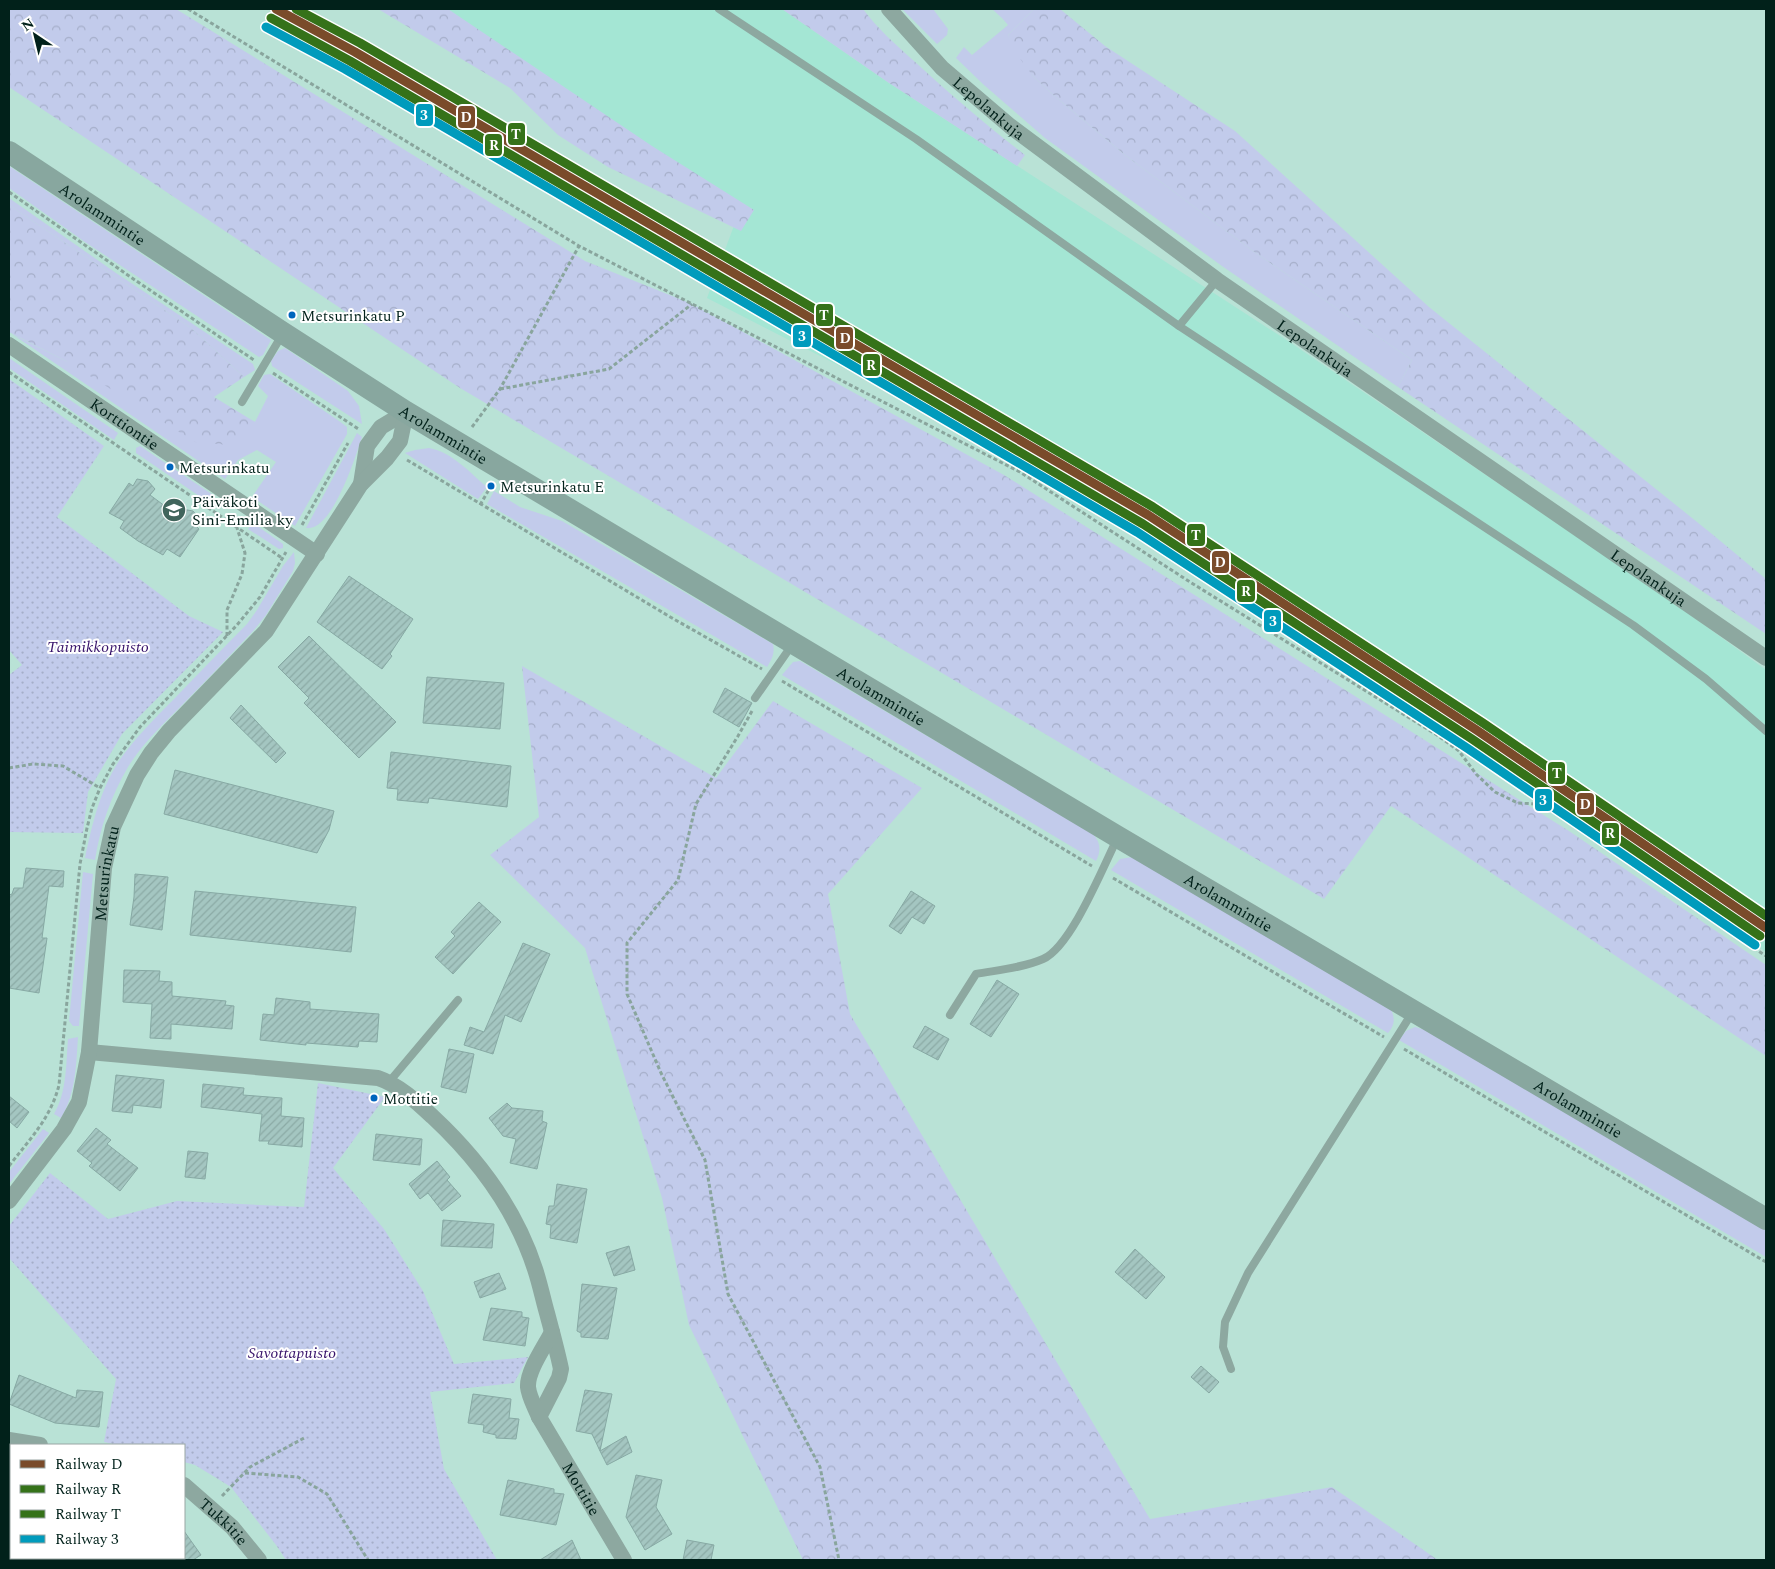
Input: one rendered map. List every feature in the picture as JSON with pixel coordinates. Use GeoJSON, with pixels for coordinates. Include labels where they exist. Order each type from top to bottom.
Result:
{"type":"FeatureCollection","features":[{"type":"Feature","properties":{"kind":"street","name":"Lepolankuja"},"geometry":{"type":"LineString","coordinates":[[889,9],[942,68],[976,98],[1010,126],[1217,280],[1766,658]]}},
{"type":"Feature","properties":{"kind":"street","name":"Arolammintie"},"geometry":{"type":"LineString","coordinates":[[9,152],[406,412],[1118,837],[1766,1219]]}},
{"type":"Feature","properties":{"kind":"street","name":"Korttiontie"},"geometry":{"type":"LineString","coordinates":[[9,344],[316,554]]}},
{"type":"Feature","properties":{"kind":"street","name":"Metsurinkatu"},"geometry":{"type":"LineString","coordinates":[[361,484],[368,446],[373,438],[381,427],[406,412]]}},
{"type":"Feature","properties":{"kind":"street","name":"Metsurinkatu"},"geometry":{"type":"LineString","coordinates":[[9,1201],[47,1153],[72,1116],[83,1088],[88,1052],[104,868],[113,827],[126,798],[151,753],[169,731],[266,631],[361,484],[400,441],[406,412]]}},
{"type":"Feature","properties":{"kind":"street"},"geometry":{"type":"LineString","coordinates":[[88,1052],[378,1078],[389,1082],[421,1106],[456,1139],[481,1168],[502,1198],[520,1232],[535,1269],[560,1369],[559,1378],[539,1417]]}},
{"type":"Feature","properties":{"kind":"street","name":"Mottitie"},"geometry":{"type":"LineString","coordinates":[[552,1332],[533,1368],[528,1385],[532,1402],[624,1560]]}},
{"type":"Feature","properties":{"kind":"street"},"geometry":{"type":"LineString","coordinates":[[9,1440],[34,1444]]}},
{"type":"Feature","properties":{"kind":"street","name":"Tukkitie"},"geometry":{"type":"LineString","coordinates":[[185,1486],[232,1528],[259,1560]]}},
{"type":"Feature","properties":{"kind":"lane"},"geometry":{"type":"LineString","coordinates":[[719,9],[916,139],[1179,326],[1633,625],[1706,679],[1766,731]]}},
{"type":"Feature","properties":{"kind":"lane"},"geometry":{"type":"LineString","coordinates":[[1179,326],[1217,280]]}},
{"type":"Feature","properties":{"kind":"lane"},"geometry":{"type":"LineString","coordinates":[[242,402],[283,333]]}},
{"type":"Feature","properties":{"kind":"lane"},"geometry":{"type":"LineString","coordinates":[[755,698],[793,643]]}},
{"type":"Feature","properties":{"kind":"lane"},"geometry":{"type":"LineString","coordinates":[[950,1015],[976,974],[1021,966],[1045,958],[1058,946],[1078,920],[1118,837]]}},
{"type":"Feature","properties":{"kind":"lane"},"geometry":{"type":"LineString","coordinates":[[389,1082],[458,1000]]}},
{"type":"Feature","properties":{"kind":"lane"},"geometry":{"type":"LineString","coordinates":[[1231,1369],[1223,1347],[1225,1322],[1248,1273],[1413,1012]]}},
{"type":"Feature","properties":{"kind":"path"},"geometry":{"type":"LineString","coordinates":[[188,9],[580,246],[1020,472],[1190,582],[1437,735],[1459,751],[1476,774],[1495,792],[1518,803],[1536,804],[1576,822],[1718,924],[1766,956]]}},
{"type":"Feature","properties":{"kind":"path"},"geometry":{"type":"LineString","coordinates":[[9,192],[132,278],[373,438]]}},
{"type":"Feature","properties":{"kind":"path"},"geometry":{"type":"LineString","coordinates":[[461,445],[479,415],[500,389],[580,246]]}},
{"type":"Feature","properties":{"kind":"path"},"geometry":{"type":"LineString","coordinates":[[500,389],[609,369],[692,304]]}},
{"type":"Feature","properties":{"kind":"path"},"geometry":{"type":"LineString","coordinates":[[9,372],[282,558]]}},
{"type":"Feature","properties":{"kind":"path"},"geometry":{"type":"LineString","coordinates":[[352,433],[355,426]]}},
{"type":"Feature","properties":{"kind":"path"},"geometry":{"type":"LineString","coordinates":[[9,1166],[46,1118],[55,1102],[59,1085],[80,864],[86,828],[100,788],[113,764],[140,727],[227,637],[260,597],[350,440]]}},
{"type":"Feature","properties":{"kind":"path"},"geometry":{"type":"LineString","coordinates":[[392,451],[480,505],[772,675],[1101,872],[1766,1262]]}},
{"type":"Feature","properties":{"kind":"path"},"geometry":{"type":"LineString","coordinates":[[480,505],[491,486]]}},
{"type":"Feature","properties":{"kind":"path"},"geometry":{"type":"LineString","coordinates":[[227,637],[226,610],[242,574],[245,554],[237,528]]}},
{"type":"Feature","properties":{"kind":"path"},"geometry":{"type":"LineString","coordinates":[[755,698],[755,704],[738,736],[696,804],[678,880],[627,943],[628,994],[661,1073],[705,1160],[728,1294],[820,1466],[839,1560]]}},
{"type":"Feature","properties":{"kind":"path"},"geometry":{"type":"LineString","coordinates":[[9,768],[33,764],[63,766],[100,788]]}},
{"type":"Feature","properties":{"kind":"path"},"geometry":{"type":"LineString","coordinates":[[211,1508],[250,1467],[306,1437]]}},
{"type":"Feature","properties":{"kind":"path"},"geometry":{"type":"LineString","coordinates":[[245,1473],[298,1477],[327,1494],[368,1560]]}},
{"type":"Feature","properties":{"kind":"shaded area"},"geometry":{"type":"Polygon","coordinates":[[[431,9],[782,9],[889,83],[1288,341],[1666,597],[1766,670],[1766,952],[1334,660],[1000,448],[707,298],[735,223],[431,9]]]}},
{"type":"Feature","properties":{"kind":"green space"},"geometry":{"type":"Polygon","coordinates":[[[9,9],[176,9],[585,261],[692,304],[1004,475],[1569,831],[1766,965],[1766,1056],[1391,806],[1324,899],[460,388],[9,87],[9,9]]]}},
{"type":"Feature","properties":{"kind":"green space"},"geometry":{"type":"Polygon","coordinates":[[[378,9],[448,9],[652,146],[754,210],[741,231],[608,167],[558,135],[510,88],[378,9]]]}},
{"type":"Feature","properties":{"kind":"green space"},"geometry":{"type":"Polygon","coordinates":[[[782,9],[863,9],[887,36],[928,73],[982,121],[1025,155],[1017,166],[889,83],[782,9]]]}},
{"type":"Feature","properties":{"kind":"green space"},"geometry":{"type":"Polygon","coordinates":[[[902,9],[933,9],[948,29],[947,35],[937,44],[902,9]]]}},
{"type":"Feature","properties":{"kind":"green space"},"geometry":{"type":"Polygon","coordinates":[[[992,9],[1034,9],[1008,35],[1033,76],[1051,93],[1125,155],[1253,251],[1412,360],[1398,387],[1222,266],[1045,138],[984,85],[956,58],[964,47],[972,55],[1008,25],[992,9]]]}},
{"type":"Feature","properties":{"kind":"green space"},"geometry":{"type":"Polygon","coordinates":[[[1034,9],[1060,9],[1105,46],[1235,131],[1429,307],[1766,579],[1766,634],[1398,387],[1412,360],[1253,251],[1125,155],[1051,93],[1033,76],[1018,56],[1008,35],[1034,9]]]}},
{"type":"Feature","properties":{"kind":"green space"},"geometry":{"type":"Polygon","coordinates":[[[9,166],[271,340],[263,355],[259,357],[85,242],[9,188],[9,166]]]}},
{"type":"Feature","properties":{"kind":"green space"},"geometry":{"type":"Polygon","coordinates":[[[9,198],[116,273],[253,364],[255,370],[244,377],[191,328],[9,205],[9,198]]]}},
{"type":"Feature","properties":{"kind":"green space"},"geometry":{"type":"Polygon","coordinates":[[[9,205],[191,328],[244,377],[214,397],[255,422],[229,445],[195,442],[66,361],[9,332],[9,205]]]}},
{"type":"Feature","properties":{"kind":"green space"},"geometry":{"type":"Polygon","coordinates":[[[12,334],[66,361],[255,422],[268,396],[258,386],[264,375],[270,374],[347,427],[347,434],[295,526],[252,497],[276,462],[257,450],[238,460],[225,479],[12,334]]]}},
{"type":"Feature","properties":{"kind":"green space"},"geometry":{"type":"Polygon","coordinates":[[[285,348],[348,391],[359,406],[362,424],[272,366],[271,361],[278,351],[285,348]]]}},
{"type":"Feature","properties":{"kind":"green space"},"geometry":{"type":"Polygon","coordinates":[[[9,358],[118,433],[114,440],[9,368],[9,358]]]}},
{"type":"Feature","properties":{"kind":"green space","name":"Taimikkopuisto"},"geometry":{"type":"Polygon","coordinates":[[[9,379],[104,446],[57,517],[189,616],[223,632],[122,734],[88,792],[83,833],[9,832],[9,675],[22,665],[9,650],[9,379]]]}},
{"type":"Feature","properties":{"kind":"green space"},"geometry":{"type":"Polygon","coordinates":[[[357,433],[362,437],[348,476],[333,507],[316,526],[306,528],[357,433]]]}},
{"type":"Feature","properties":{"kind":"green space"},"geometry":{"type":"Polygon","coordinates":[[[140,446],[213,495],[208,502],[136,453],[136,448],[140,446]]]}},
{"type":"Feature","properties":{"kind":"green space"},"geometry":{"type":"Polygon","coordinates":[[[429,448],[453,458],[487,487],[478,499],[405,453],[429,448]]]}},
{"type":"Feature","properties":{"kind":"green space"},"geometry":{"type":"Polygon","coordinates":[[[494,491],[520,507],[562,521],[773,644],[773,656],[767,667],[487,504],[494,491]]]}},
{"type":"Feature","properties":{"kind":"green space"},"geometry":{"type":"Polygon","coordinates":[[[253,523],[283,544],[283,548],[279,549],[248,529],[253,523]]]}},
{"type":"Feature","properties":{"kind":"green space"},"geometry":{"type":"Polygon","coordinates":[[[294,552],[295,563],[293,571],[266,615],[254,630],[154,734],[134,758],[111,800],[95,860],[85,858],[102,796],[119,761],[146,728],[247,624],[283,566],[294,552]]]}},
{"type":"Feature","properties":{"kind":"green space"},"geometry":{"type":"Polygon","coordinates":[[[800,661],[1093,834],[1098,841],[1099,847],[1096,861],[782,675],[793,662],[800,661]]]}},
{"type":"Feature","properties":{"kind":"green space"},"geometry":{"type":"Polygon","coordinates":[[[522,666],[716,778],[773,701],[922,788],[828,894],[850,1014],[1150,1519],[1332,1487],[1438,1560],[803,1560],[689,1325],[662,1198],[585,948],[490,855],[539,817],[522,666]]]}},
{"type":"Feature","properties":{"kind":"green space"},"geometry":{"type":"Polygon","coordinates":[[[1133,857],[1391,1009],[1394,1022],[1388,1033],[1111,870],[1120,859],[1133,857]]]}},
{"type":"Feature","properties":{"kind":"green space"},"geometry":{"type":"Polygon","coordinates":[[[83,872],[93,874],[79,1026],[73,1026],[69,1021],[83,872]]]}},
{"type":"Feature","properties":{"kind":"green space"},"geometry":{"type":"Polygon","coordinates":[[[1415,1027],[1425,1030],[1766,1231],[1766,1257],[1399,1040],[1406,1031],[1415,1027]]]}},
{"type":"Feature","properties":{"kind":"green space"},"geometry":{"type":"Polygon","coordinates":[[[78,1037],[76,1068],[70,1099],[61,1118],[54,1114],[64,1087],[68,1039],[78,1037]]]}},
{"type":"Feature","properties":{"kind":"green space","name":"Savottapuisto"},"geometry":{"type":"Polygon","coordinates":[[[318,1083],[385,1097],[333,1168],[384,1229],[423,1291],[454,1364],[528,1357],[514,1383],[430,1392],[444,1469],[497,1560],[286,1560],[231,1487],[195,1465],[185,1462],[185,1444],[113,1444],[104,1442],[116,1379],[9,1258],[9,1226],[50,1173],[108,1219],[177,1201],[304,1207],[318,1083]]]}},
{"type":"Feature","properties":{"kind":"green space"},"geometry":{"type":"Polygon","coordinates":[[[43,1129],[49,1133],[9,1184],[9,1172],[43,1129]]]}},
{"type":"Feature","properties":{"kind":"green space"},"geometry":{"type":"Polygon","coordinates":[[[126,1559],[144,1560],[60,1560],[126,1559]]]}},
{"type":"Feature","properties":{"kind":"building"},"geometry":{"type":"Polygon","coordinates":[[[137,479],[148,481],[155,489],[150,495],[177,515],[182,509],[193,511],[201,520],[196,526],[199,529],[180,557],[167,549],[163,555],[138,541],[120,528],[124,521],[109,513],[129,483],[133,486],[137,479]]]}},
{"type":"Feature","properties":{"kind":"building"},"geometry":{"type":"Polygon","coordinates":[[[349,576],[413,619],[390,654],[392,656],[382,669],[317,622],[349,576]]]}},
{"type":"Feature","properties":{"kind":"building"},"geometry":{"type":"Polygon","coordinates":[[[309,636],[396,722],[359,758],[304,703],[309,698],[278,667],[309,636]]]}},
{"type":"Feature","properties":{"kind":"building"},"geometry":{"type":"Polygon","coordinates":[[[427,677],[504,683],[500,729],[423,723],[427,677]]]}},
{"type":"Feature","properties":{"kind":"building"},"geometry":{"type":"Polygon","coordinates":[[[725,688],[752,703],[739,727],[713,712],[725,688]]]}},
{"type":"Feature","properties":{"kind":"building"},"geometry":{"type":"Polygon","coordinates":[[[241,705],[286,753],[276,763],[230,718],[241,705]]]}},
{"type":"Feature","properties":{"kind":"building"},"geometry":{"type":"Polygon","coordinates":[[[391,752],[511,766],[507,807],[429,798],[428,803],[397,800],[398,789],[387,788],[391,752]]]}},
{"type":"Feature","properties":{"kind":"building"},"geometry":{"type":"Polygon","coordinates":[[[175,770],[334,811],[329,830],[317,853],[164,814],[175,770]]]}},
{"type":"Feature","properties":{"kind":"building"},"geometry":{"type":"Polygon","coordinates":[[[26,868],[64,871],[63,887],[49,886],[42,938],[47,938],[39,993],[9,988],[9,895],[12,894],[14,888],[23,888],[26,868]]]}},
{"type":"Feature","properties":{"kind":"building"},"geometry":{"type":"Polygon","coordinates":[[[135,874],[168,877],[162,930],[130,925],[135,874]]]}},
{"type":"Feature","properties":{"kind":"building"},"geometry":{"type":"Polygon","coordinates":[[[195,891],[356,907],[351,952],[190,935],[195,891]]]}},
{"type":"Feature","properties":{"kind":"building"},"geometry":{"type":"Polygon","coordinates":[[[911,891],[935,906],[924,924],[912,917],[901,934],[889,926],[911,891]]]}},
{"type":"Feature","properties":{"kind":"building"},"geometry":{"type":"Polygon","coordinates":[[[479,902],[501,922],[453,974],[435,957],[455,936],[451,932],[479,902]]]}},
{"type":"Feature","properties":{"kind":"building"},"geometry":{"type":"Polygon","coordinates":[[[523,943],[550,954],[521,1022],[505,1015],[493,1054],[464,1045],[470,1027],[484,1032],[523,943]]]}},
{"type":"Feature","properties":{"kind":"building"},"geometry":{"type":"Polygon","coordinates":[[[124,970],[160,971],[159,981],[172,982],[172,996],[226,1001],[225,1005],[234,1006],[232,1029],[171,1024],[171,1039],[150,1038],[152,1004],[123,1002],[124,970]]]}},
{"type":"Feature","properties":{"kind":"building"},"geometry":{"type":"Polygon","coordinates":[[[997,980],[1019,994],[991,1037],[970,1024],[997,980]]]}},
{"type":"Feature","properties":{"kind":"building"},"geometry":{"type":"Polygon","coordinates":[[[276,998],[310,1002],[310,1009],[379,1014],[377,1042],[359,1041],[358,1047],[306,1043],[306,1045],[260,1040],[263,1014],[274,1015],[276,998]]]}},
{"type":"Feature","properties":{"kind":"building"},"geometry":{"type":"Polygon","coordinates":[[[925,1026],[949,1039],[938,1060],[913,1047],[925,1026]]]}},
{"type":"Feature","properties":{"kind":"building"},"geometry":{"type":"Polygon","coordinates":[[[449,1049],[474,1054],[466,1093],[441,1087],[449,1049]]]}},
{"type":"Feature","properties":{"kind":"building"},"geometry":{"type":"Polygon","coordinates":[[[116,1075],[164,1080],[161,1108],[133,1105],[132,1113],[112,1111],[116,1075]]]}},
{"type":"Feature","properties":{"kind":"building"},"geometry":{"type":"Polygon","coordinates":[[[203,1084],[244,1088],[243,1095],[282,1098],[281,1116],[304,1118],[302,1147],[268,1144],[269,1141],[259,1141],[262,1114],[201,1107],[203,1084]]]}},
{"type":"Feature","properties":{"kind":"building"},"geometry":{"type":"Polygon","coordinates":[[[9,1096],[29,1112],[17,1128],[9,1121],[9,1096]]]}},
{"type":"Feature","properties":{"kind":"building"},"geometry":{"type":"Polygon","coordinates":[[[507,1103],[512,1108],[543,1111],[542,1121],[547,1123],[537,1169],[510,1163],[516,1139],[503,1136],[489,1118],[507,1103]]]}},
{"type":"Feature","properties":{"kind":"building"},"geometry":{"type":"Polygon","coordinates":[[[96,1128],[111,1140],[107,1144],[138,1168],[120,1191],[89,1166],[92,1163],[77,1151],[96,1128]]]}},
{"type":"Feature","properties":{"kind":"building"},"geometry":{"type":"Polygon","coordinates":[[[376,1134],[422,1139],[420,1165],[373,1160],[376,1134]]]}},
{"type":"Feature","properties":{"kind":"building"},"geometry":{"type":"Polygon","coordinates":[[[188,1151],[208,1153],[205,1179],[185,1177],[188,1151]]]}},
{"type":"Feature","properties":{"kind":"building"},"geometry":{"type":"Polygon","coordinates":[[[437,1161],[450,1177],[447,1180],[461,1196],[442,1211],[428,1193],[420,1199],[409,1184],[437,1161]]]}},
{"type":"Feature","properties":{"kind":"building"},"geometry":{"type":"Polygon","coordinates":[[[557,1184],[587,1189],[577,1243],[550,1238],[551,1225],[546,1224],[549,1206],[554,1206],[557,1184]]]}},
{"type":"Feature","properties":{"kind":"building"},"geometry":{"type":"Polygon","coordinates":[[[443,1220],[494,1224],[492,1248],[441,1246],[443,1220]]]}},
{"type":"Feature","properties":{"kind":"building"},"geometry":{"type":"Polygon","coordinates":[[[629,1246],[635,1270],[614,1276],[606,1253],[629,1246]]]}},
{"type":"Feature","properties":{"kind":"building"},"geometry":{"type":"Polygon","coordinates":[[[1135,1249],[1165,1277],[1146,1299],[1115,1272],[1135,1249]]]}},
{"type":"Feature","properties":{"kind":"building"},"geometry":{"type":"Polygon","coordinates":[[[499,1273],[506,1289],[480,1298],[474,1282],[499,1273]]]}},
{"type":"Feature","properties":{"kind":"building"},"geometry":{"type":"Polygon","coordinates":[[[582,1284],[617,1288],[608,1339],[581,1337],[581,1333],[577,1331],[582,1284]]]}},
{"type":"Feature","properties":{"kind":"building"},"geometry":{"type":"Polygon","coordinates":[[[491,1308],[522,1312],[522,1317],[529,1318],[525,1346],[483,1340],[491,1308]]]}},
{"type":"Feature","properties":{"kind":"building"},"geometry":{"type":"Polygon","coordinates":[[[1201,1366],[1219,1382],[1209,1393],[1191,1377],[1201,1366]]]}},
{"type":"Feature","properties":{"kind":"building"},"geometry":{"type":"Polygon","coordinates":[[[19,1375],[76,1398],[77,1390],[103,1392],[99,1427],[55,1423],[9,1404],[19,1375]]]}},
{"type":"Feature","properties":{"kind":"building"},"geometry":{"type":"Polygon","coordinates":[[[585,1390],[612,1394],[600,1451],[592,1434],[576,1431],[585,1390]]]}},
{"type":"Feature","properties":{"kind":"building"},"geometry":{"type":"Polygon","coordinates":[[[473,1394],[511,1399],[509,1418],[519,1419],[516,1439],[496,1438],[496,1435],[483,1432],[484,1425],[468,1423],[473,1394]]]}},
{"type":"Feature","properties":{"kind":"building"},"geometry":{"type":"Polygon","coordinates":[[[626,1436],[632,1452],[607,1465],[600,1451],[626,1436]]]}},
{"type":"Feature","properties":{"kind":"building"},"geometry":{"type":"Polygon","coordinates":[[[636,1475],[662,1480],[656,1507],[672,1534],[645,1550],[626,1517],[636,1475]]]}},
{"type":"Feature","properties":{"kind":"building"},"geometry":{"type":"Polygon","coordinates":[[[508,1480],[554,1489],[554,1493],[564,1494],[556,1525],[500,1515],[508,1480]]]}},
{"type":"Feature","properties":{"kind":"building"},"geometry":{"type":"Polygon","coordinates":[[[185,1532],[201,1555],[193,1560],[184,1560],[185,1532]]]}},
{"type":"Feature","properties":{"kind":"building"},"geometry":{"type":"Polygon","coordinates":[[[572,1540],[581,1560],[540,1560],[572,1540]]]}},
{"type":"Feature","properties":{"kind":"building"},"geometry":{"type":"Polygon","coordinates":[[[687,1540],[714,1545],[711,1560],[683,1560],[687,1540]]]}},
{"type":"Feature","properties":{"kind":"rail line","name":"D"},"geometry":{"type":"LineString","coordinates":[[276,9],[355,52],[1148,515],[1478,731],[1766,928]]}},
{"type":"Feature","properties":{"kind":"rail line","name":"T"},"geometry":{"type":"LineString","coordinates":[[296,9],[360,43],[1153,507],[1483,723],[1766,916]]}},
{"type":"Feature","properties":{"kind":"rail line","name":"R"},"geometry":{"type":"LineString","coordinates":[[271,18],[350,61],[1143,524],[1472,739],[1760,936]]}},
{"type":"Feature","properties":{"kind":"rail line","name":"3"},"geometry":{"type":"LineString","coordinates":[[266,27],[345,69],[1137,532],[1467,748],[1755,945]]}},
{"type":"Feature","properties":{"kind":"place","name":"Metsurinkatu P"},"geometry":{"type":"Point","coordinates":[292,315]}},
{"type":"Feature","properties":{"kind":"place","name":"Metsurinkatu"},"geometry":{"type":"Point","coordinates":[170,467]}},
{"type":"Feature","properties":{"kind":"place","name":"Metsurinkatu E"},"geometry":{"type":"Point","coordinates":[491,486]}},
{"type":"Feature","properties":{"kind":"place","name":"Päiväkoti Sini-Emilia ky"},"geometry":{"type":"Point","coordinates":[174,510]}},
{"type":"Feature","properties":{"kind":"place","name":"Mottitie"},"geometry":{"type":"Point","coordinates":[374,1098]}}]}
